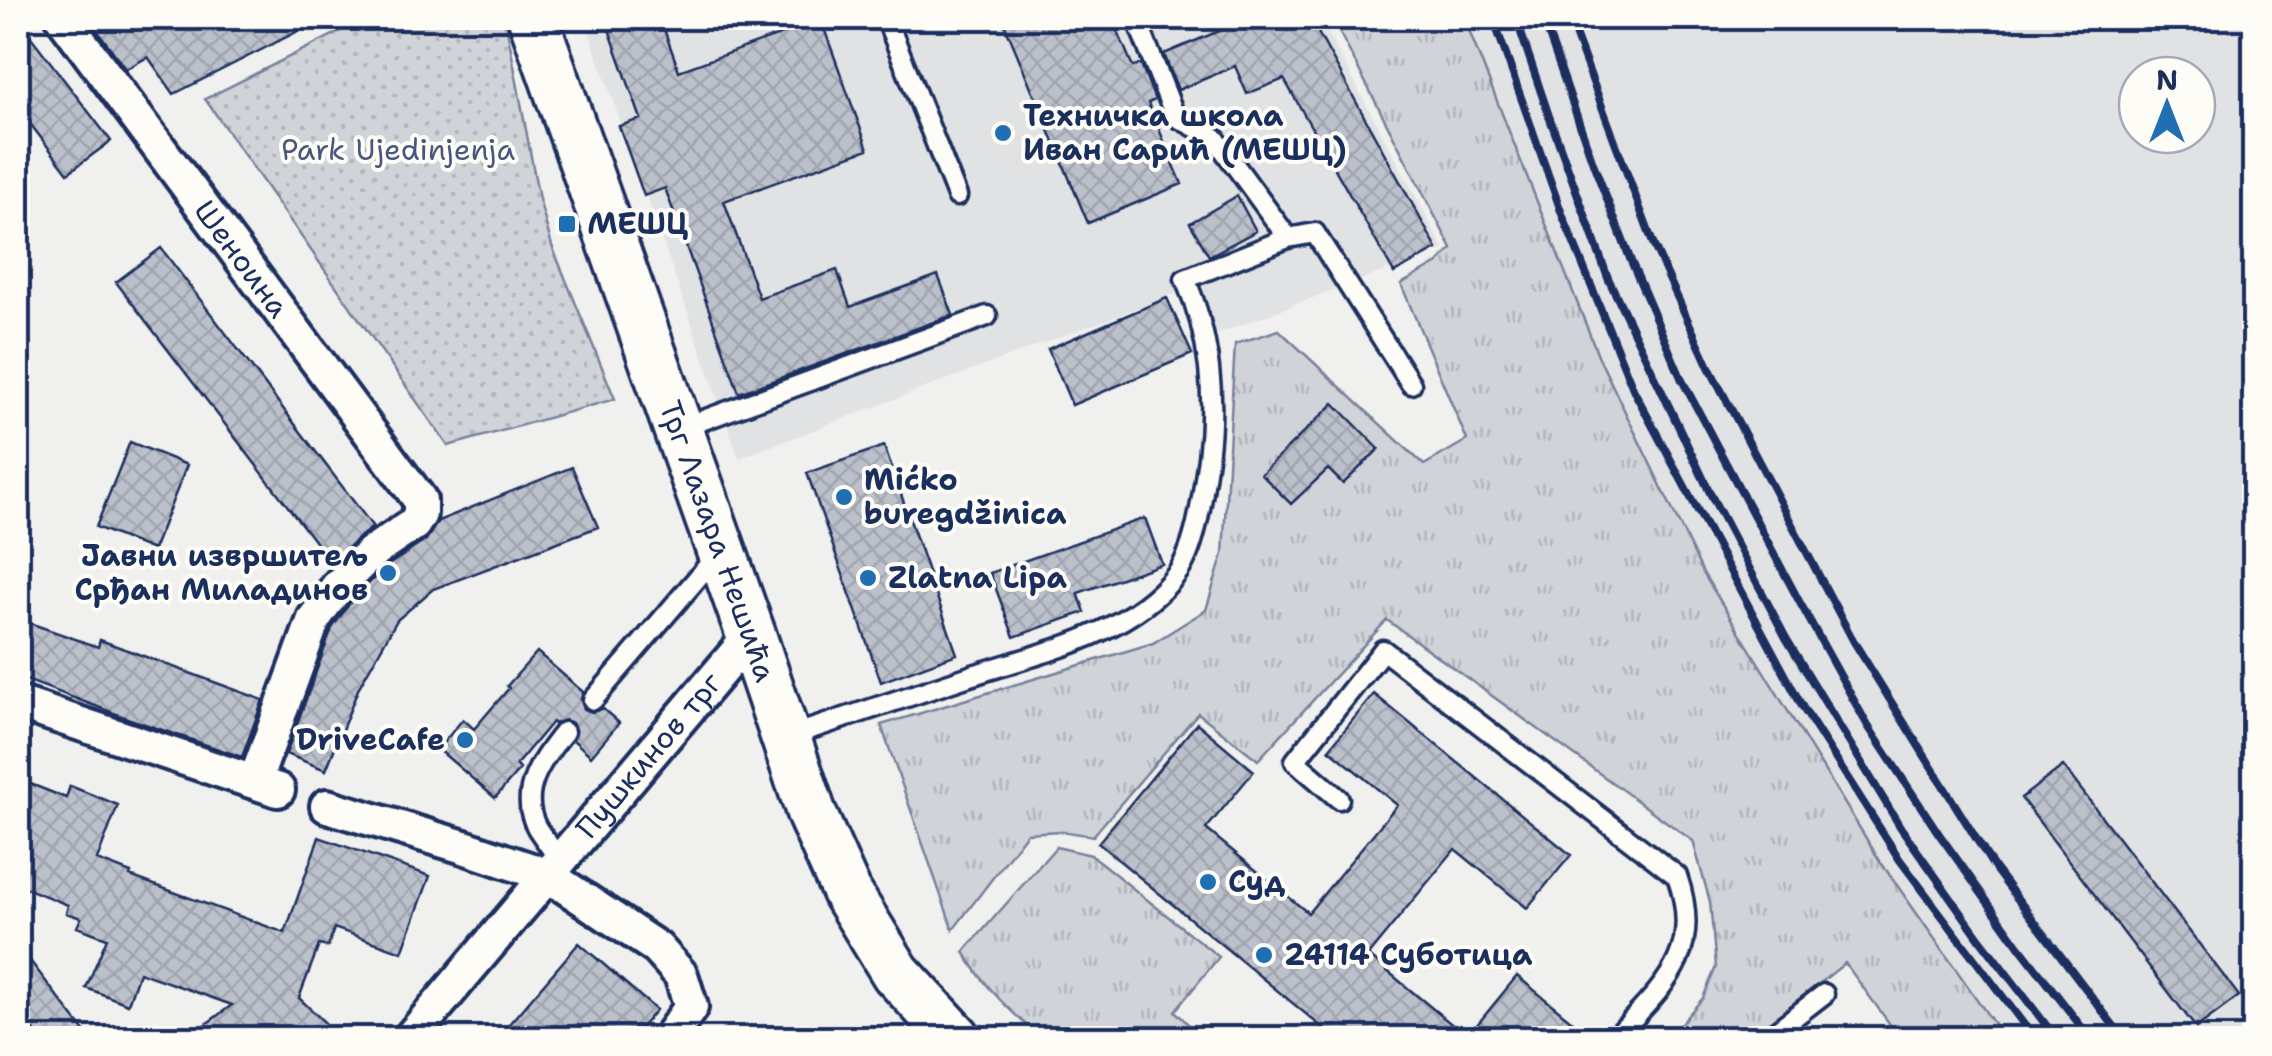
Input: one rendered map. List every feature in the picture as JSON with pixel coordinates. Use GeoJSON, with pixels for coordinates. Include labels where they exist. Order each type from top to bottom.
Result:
{"type":"FeatureCollection","features":[{"type":"Feature","properties":{"kind":"main road","name":"Трг Лазара Нешића"},"geometry":{"type":"LineString","coordinates":[[532,18],[812,814],[848,893],[896,973],[956,1038]]}},
{"type":"Feature","properties":{"kind":"street","name":"Шеноина"},"geometry":{"type":"LineString","coordinates":[[18,703],[266,785],[314,619],[337,588],[372,553],[414,524],[420,514],[420,500],[64,18]]}},
{"type":"Feature","properties":{"kind":"street","name":"Пушкинов трг"},"geometry":{"type":"LineString","coordinates":[[410,1038],[751,634]]}},
{"type":"Feature","properties":{"kind":"street"},"geometry":{"type":"LineString","coordinates":[[327,806],[554,869],[657,948],[681,975],[691,1007],[669,1038]]}},
{"type":"Feature","properties":{"kind":"lane"},"geometry":{"type":"LineString","coordinates":[[886,18],[958,196]]}},
{"type":"Feature","properties":{"kind":"lane"},"geometry":{"type":"LineString","coordinates":[[1136,18],[1175,116],[1215,138],[1288,238]]}},
{"type":"Feature","properties":{"kind":"lane"},"geometry":{"type":"LineString","coordinates":[[786,738],[1098,634],[1149,602],[1178,573],[1201,507],[1210,442],[1211,377],[1198,309],[1185,279],[1288,238],[1315,233],[1411,384]]}},
{"type":"Feature","properties":{"kind":"lane"},"geometry":{"type":"LineString","coordinates":[[679,430],[987,316]]}},
{"type":"Feature","properties":{"kind":"lane"},"geometry":{"type":"LineString","coordinates":[[592,700],[721,550]]}},
{"type":"Feature","properties":{"kind":"lane"},"geometry":{"type":"LineString","coordinates":[[1339,799],[1295,762],[1383,650],[1677,876],[1686,902],[1686,935],[1674,968],[1615,1038]]}},
{"type":"Feature","properties":{"kind":"lane"},"geometry":{"type":"LineString","coordinates":[[554,869],[534,824],[529,797],[539,762],[564,732]]}},
{"type":"Feature","properties":{"kind":"lane"},"geometry":{"type":"LineString","coordinates":[[1767,1038],[1824,994]]}},
{"type":"Feature","properties":{"kind":"shaded area","name":"Техничка школа Иван Сарић (МЕШЦ)"},"geometry":{"type":"Polygon","coordinates":[[[584,18],[1320,18],[1444,249],[1195,342],[1177,293],[739,458],[584,18]]]}},
{"type":"Feature","properties":{"kind":"shaded area"},"geometry":{"type":"Polygon","coordinates":[[[1452,18],[2254,18],[2254,1038],[1973,1038],[1600,436],[1452,18]]]}},
{"type":"Feature","properties":{"kind":"green space","name":"Park Ujedinjenja"},"geometry":{"type":"Polygon","coordinates":[[[367,18],[505,18],[539,199],[552,246],[615,399],[448,446],[205,99],[367,18]]]}},
{"type":"Feature","properties":{"kind":"green space"},"geometry":{"type":"Polygon","coordinates":[[[1332,18],[1464,18],[1600,360],[1703,573],[1880,861],[2004,1038],[1900,1038],[1845,963],[1752,1038],[1668,1038],[1703,998],[1716,967],[1710,902],[1693,841],[1387,620],[1258,760],[1198,713],[1093,836],[1060,831],[1027,833],[953,930],[881,725],[1153,643],[1206,610],[1223,554],[1235,344],[1279,330],[1424,465],[1467,440],[1401,284],[1438,263],[1452,249],[1332,18]]]}},
{"type":"Feature","properties":{"kind":"green space"},"geometry":{"type":"Polygon","coordinates":[[[1056,847],[1091,855],[1219,957],[1175,1011],[1191,1027],[1181,1038],[1041,1038],[999,999],[972,965],[964,952],[1056,847]]]}},
{"type":"Feature","properties":{"kind":"building"},"geometry":{"type":"Polygon","coordinates":[[[88,18],[324,18],[174,94],[148,57],[126,69],[88,18]]]}},
{"type":"Feature","properties":{"kind":"building"},"geometry":{"type":"Polygon","coordinates":[[[605,18],[660,18],[679,71],[821,20],[868,149],[724,201],[759,298],[837,270],[850,307],[938,275],[953,315],[739,393],[665,188],[644,196],[619,126],[641,119],[605,18]]]}},
{"type":"Feature","properties":{"kind":"building"},"geometry":{"type":"Polygon","coordinates":[[[1002,18],[1112,18],[1133,67],[1141,64],[1155,100],[1148,103],[1182,184],[1088,223],[1002,18]]]}},
{"type":"Feature","properties":{"kind":"building"},"geometry":{"type":"Polygon","coordinates":[[[1250,18],[1310,18],[1437,249],[1394,273],[1284,79],[1247,94],[1235,66],[1178,90],[1164,54],[1250,18]]]}},
{"type":"Feature","properties":{"kind":"building"},"geometry":{"type":"Polygon","coordinates":[[[18,20],[111,141],[68,173],[18,108],[18,20]]]}},
{"type":"Feature","properties":{"kind":"building"},"geometry":{"type":"Polygon","coordinates":[[[1237,196],[1256,231],[1209,256],[1190,223],[1237,196]]]}},
{"type":"Feature","properties":{"kind":"building"},"geometry":{"type":"Polygon","coordinates":[[[161,248],[373,527],[332,564],[116,282],[161,248]]]}},
{"type":"Feature","properties":{"kind":"building"},"geometry":{"type":"Polygon","coordinates":[[[1167,298],[1192,354],[1072,405],[1048,349],[1167,298]]]}},
{"type":"Feature","properties":{"kind":"building"},"geometry":{"type":"Polygon","coordinates":[[[1334,403],[1379,449],[1343,484],[1328,469],[1291,504],[1261,474],[1334,403]]]}},
{"type":"Feature","properties":{"kind":"building"},"geometry":{"type":"Polygon","coordinates":[[[130,442],[187,465],[153,550],[96,527],[130,442]]]}},
{"type":"Feature","properties":{"kind":"building"},"geometry":{"type":"Polygon","coordinates":[[[884,446],[957,654],[881,682],[807,473],[884,446]]]}},
{"type":"Feature","properties":{"kind":"building"},"geometry":{"type":"Polygon","coordinates":[[[572,467],[598,527],[433,589],[397,620],[359,687],[326,770],[286,754],[332,628],[352,600],[384,568],[426,540],[438,521],[572,467]]]}},
{"type":"Feature","properties":{"kind":"building"},"geometry":{"type":"Polygon","coordinates":[[[1145,518],[1162,564],[1078,593],[1085,612],[1014,637],[990,573],[1145,518]]]}},
{"type":"Feature","properties":{"kind":"building"},"geometry":{"type":"Polygon","coordinates":[[[18,619],[98,647],[100,640],[263,700],[242,757],[18,677],[18,619]]]}},
{"type":"Feature","properties":{"kind":"building"},"geometry":{"type":"Polygon","coordinates":[[[537,652],[583,692],[584,709],[592,712],[602,708],[619,723],[591,756],[573,740],[576,733],[572,723],[552,722],[495,798],[438,749],[463,719],[474,729],[537,652]]]}},
{"type":"Feature","properties":{"kind":"building","name":"Суд"},"geometry":{"type":"Polygon","coordinates":[[[1374,694],[1571,855],[1527,908],[1455,849],[1368,955],[1467,1037],[1517,976],[1572,1021],[1557,1038],[1335,1038],[1098,843],[1197,723],[1254,771],[1206,829],[1308,913],[1397,805],[1329,749],[1374,694]]]}},
{"type":"Feature","properties":{"kind":"building"},"geometry":{"type":"Polygon","coordinates":[[[2063,766],[2239,996],[2196,1028],[2021,798],[2063,766]]]}},
{"type":"Feature","properties":{"kind":"building"},"geometry":{"type":"Polygon","coordinates":[[[18,779],[66,798],[70,786],[118,805],[97,860],[285,933],[319,837],[430,876],[402,952],[334,928],[328,947],[319,945],[299,998],[341,1038],[187,1038],[232,1005],[139,972],[128,1004],[86,988],[107,938],[77,927],[81,918],[66,913],[68,905],[18,885],[18,779]]]}},
{"type":"Feature","properties":{"kind":"building"},"geometry":{"type":"Polygon","coordinates":[[[579,943],[656,1010],[632,1038],[497,1038],[579,943]]]}},
{"type":"Feature","properties":{"kind":"building"},"geometry":{"type":"Polygon","coordinates":[[[18,945],[90,1038],[40,1038],[18,1009],[18,945]]]}},
{"type":"Feature","properties":{"kind":"railway"},"geometry":{"type":"LineString","coordinates":[[1493,18],[1562,214],[1634,391],[1803,708],[1900,860],[2034,1038]]}},
{"type":"Feature","properties":{"kind":"railway"},"geometry":{"type":"LineString","coordinates":[[1516,18],[1608,278],[1712,497],[1786,638],[1901,828],[2056,1038]]}},
{"type":"Feature","properties":{"kind":"railway"},"geometry":{"type":"LineString","coordinates":[[1543,18],[1593,163],[1682,380],[1799,601],[1868,726],[1939,834],[2090,1038]]}},
{"type":"Feature","properties":{"kind":"railway"},"geometry":{"type":"LineString","coordinates":[[1569,18],[1654,246],[1710,369],[1854,642],[1995,869],[2123,1038]]}},
{"type":"Feature","properties":{"kind":"place","name":"Техничка школа Иван Сарић (МЕШЦ)"},"geometry":{"type":"Point","coordinates":[1003,133]}},
{"type":"Feature","properties":{"kind":"place","name":"МЕШЦ"},"geometry":{"type":"Point","coordinates":[567,224]}},
{"type":"Feature","properties":{"kind":"place","name":"Mićko buregdžinica"},"geometry":{"type":"Point","coordinates":[844,497]}},
{"type":"Feature","properties":{"kind":"place","name":"Јавни извршитељ Срђан Миладинов"},"geometry":{"type":"Point","coordinates":[388,573]}},
{"type":"Feature","properties":{"kind":"place","name":"Zlatna Lipa"},"geometry":{"type":"Point","coordinates":[868,578]}},
{"type":"Feature","properties":{"kind":"place","name":"DriveCafe"},"geometry":{"type":"Point","coordinates":[465,740]}},
{"type":"Feature","properties":{"kind":"place","name":"Суд"},"geometry":{"type":"Point","coordinates":[1208,882]}},
{"type":"Feature","properties":{"kind":"place","name":"24114 Суботица"},"geometry":{"type":"Point","coordinates":[1264,955]}}]}
